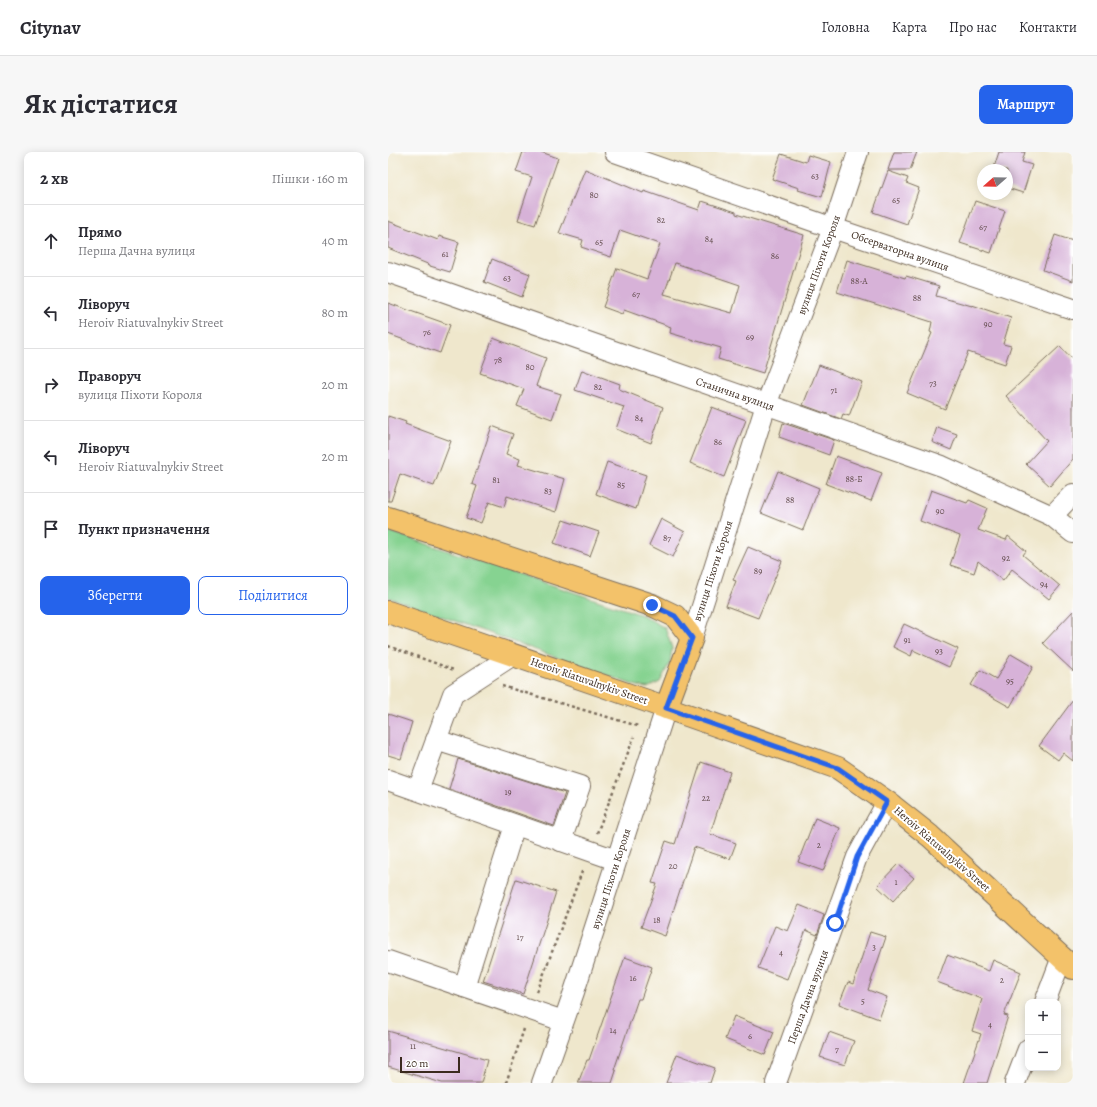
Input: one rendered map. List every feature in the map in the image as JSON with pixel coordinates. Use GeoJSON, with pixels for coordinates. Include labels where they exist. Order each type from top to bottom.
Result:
{"type":"FeatureCollection","features":[{"type":"Feature","properties":{"kind":"main road"},"geometry":{"type":"LineString","coordinates":[[388,518],[652,605],[675,616],[692,638]]}},
{"type":"Feature","properties":{"kind":"main road","name":"Heroiv Riatuvalnykiv Street"},"geometry":{"type":"LineString","coordinates":[[388,612],[838,768],[887,802],[930,836],[1067,962]]}},
{"type":"Feature","properties":{"kind":"main road","name":"вулиця Піхоти Короля"},"geometry":{"type":"LineString","coordinates":[[666,708],[692,638]]}},
{"type":"Feature","properties":{"kind":"street","name":"Обсерваторна вулиця"},"geometry":{"type":"LineString","coordinates":[[615,152],[833,228],[1073,309]]}},
{"type":"Feature","properties":{"kind":"street","name":"вулиця Піхоти Короля"},"geometry":{"type":"LineString","coordinates":[[692,638],[766,405],[833,228],[858,152]]}},
{"type":"Feature","properties":{"kind":"street","name":"Станична вулиця"},"geometry":{"type":"LineString","coordinates":[[388,272],[942,466],[1052,516],[1073,533]]}},
{"type":"Feature","properties":{"kind":"street"},"geometry":{"type":"LineString","coordinates":[[1052,516],[1073,494]]}},
{"type":"Feature","properties":{"kind":"street"},"geometry":{"type":"LineString","coordinates":[[418,790],[453,694],[512,655]]}},
{"type":"Feature","properties":{"kind":"street","name":"вулиця Піхоти Короля"},"geometry":{"type":"LineString","coordinates":[[542,1083],[574,992],[666,708]]}},
{"type":"Feature","properties":{"kind":"street"},"geometry":{"type":"LineString","coordinates":[[436,740],[580,786],[561,841]]}},
{"type":"Feature","properties":{"kind":"street"},"geometry":{"type":"LineString","coordinates":[[388,780],[616,860]]}},
{"type":"Feature","properties":{"kind":"street","name":"Перша Дачна вулиця"},"geometry":{"type":"LineString","coordinates":[[776,1083],[835,923],[857,857],[887,802]]}},
{"type":"Feature","properties":{"kind":"street"},"geometry":{"type":"LineString","coordinates":[[464,987],[515,825]]}},
{"type":"Feature","properties":{"kind":"street"},"geometry":{"type":"LineString","coordinates":[[388,961],[563,1021]]}},
{"type":"Feature","properties":{"kind":"street"},"geometry":{"type":"LineString","coordinates":[[1047,999],[1067,962]]}},
{"type":"Feature","properties":{"kind":"street"},"geometry":{"type":"LineString","coordinates":[[1015,1083],[1025,1057]]}},
{"type":"Feature","properties":{"kind":"path"},"geometry":{"type":"LineString","coordinates":[[388,646],[477,679],[638,726],[530,1010],[506,1083]]}},
{"type":"Feature","properties":{"kind":"green space"},"geometry":{"type":"Polygon","coordinates":[[[388,531],[642,615],[665,628],[672,648],[670,662],[660,682],[647,688],[634,685],[388,597],[388,531]]]}},
{"type":"Feature","properties":{"kind":"building"},"geometry":{"type":"Polygon","coordinates":[[[523,152],[541,152],[558,158],[535,225],[518,220],[532,177],[516,172],[523,152]]]}},
{"type":"Feature","properties":{"kind":"building"},"geometry":{"type":"Polygon","coordinates":[[[894,152],[917,152],[910,170],[888,170],[894,152]]]}},
{"type":"Feature","properties":{"kind":"building"},"geometry":{"type":"Polygon","coordinates":[[[999,152],[1025,152],[1022,162],[1032,165],[1023,193],[1013,190],[1013,164],[995,164],[999,152]]]}},
{"type":"Feature","properties":{"kind":"building"},"geometry":{"type":"Polygon","coordinates":[[[781,154],[806,162],[808,155],[831,162],[822,197],[798,190],[799,188],[772,179],[781,154]]]}},
{"type":"Feature","properties":{"kind":"building"},"geometry":{"type":"Polygon","coordinates":[[[585,169],[643,193],[644,191],[699,210],[702,201],[736,212],[736,214],[804,235],[763,373],[718,359],[721,348],[670,333],[671,327],[624,310],[622,314],[603,307],[617,268],[647,279],[660,244],[620,230],[611,257],[581,247],[583,240],[559,233],[585,169]],[[675,263],[664,294],[732,313],[740,285],[675,263]]]}},
{"type":"Feature","properties":{"kind":"building"},"geometry":{"type":"Polygon","coordinates":[[[888,171],[908,178],[906,183],[919,188],[907,224],[873,212],[888,171]]]}},
{"type":"Feature","properties":{"kind":"building"},"geometry":{"type":"Polygon","coordinates":[[[975,201],[1005,211],[991,253],[960,243],[975,201]]]}},
{"type":"Feature","properties":{"kind":"building"},"geometry":{"type":"Polygon","coordinates":[[[388,221],[438,240],[439,236],[459,242],[450,272],[430,266],[388,248],[388,221]]]}},
{"type":"Feature","properties":{"kind":"building"},"geometry":{"type":"Polygon","coordinates":[[[1055,235],[1073,241],[1073,281],[1043,270],[1055,235]]]}},
{"type":"Feature","properties":{"kind":"building"},"geometry":{"type":"Polygon","coordinates":[[[492,259],[530,274],[522,297],[484,282],[492,259]]]}},
{"type":"Feature","properties":{"kind":"building"},"geometry":{"type":"Polygon","coordinates":[[[847,260],[905,278],[906,276],[939,286],[936,296],[972,305],[1011,318],[1003,344],[1011,346],[1005,364],[968,352],[945,409],[907,393],[932,333],[930,332],[932,322],[837,292],[847,260]]]}},
{"type":"Feature","properties":{"kind":"building"},"geometry":{"type":"Polygon","coordinates":[[[388,303],[450,325],[440,353],[388,334],[388,303]]]}},
{"type":"Feature","properties":{"kind":"building"},"geometry":{"type":"Polygon","coordinates":[[[493,338],[546,358],[536,386],[561,394],[552,419],[517,406],[524,389],[480,373],[493,338]]]}},
{"type":"Feature","properties":{"kind":"building"},"geometry":{"type":"Polygon","coordinates":[[[1060,346],[1073,360],[1073,459],[1050,486],[1026,464],[1047,441],[1006,396],[1060,346]]]}},
{"type":"Feature","properties":{"kind":"building"},"geometry":{"type":"Polygon","coordinates":[[[819,365],[862,382],[849,416],[843,414],[841,419],[803,405],[819,365]]]}},
{"type":"Feature","properties":{"kind":"building"},"geometry":{"type":"Polygon","coordinates":[[[582,370],[620,384],[619,389],[663,407],[651,443],[616,429],[624,407],[575,390],[582,370]]]}},
{"type":"Feature","properties":{"kind":"building"},"geometry":{"type":"Polygon","coordinates":[[[712,407],[746,420],[724,477],[690,463],[712,407]]]}},
{"type":"Feature","properties":{"kind":"building"},"geometry":{"type":"Polygon","coordinates":[[[388,416],[451,441],[434,486],[400,474],[391,501],[388,501],[388,416]]]}},
{"type":"Feature","properties":{"kind":"building"},"geometry":{"type":"Polygon","coordinates":[[[783,423],[834,440],[829,455],[779,437],[783,423]]]}},
{"type":"Feature","properties":{"kind":"building"},"geometry":{"type":"Polygon","coordinates":[[[492,426],[513,434],[506,454],[520,459],[518,465],[565,479],[556,512],[507,496],[504,507],[489,502],[481,523],[466,518],[477,486],[472,484],[492,426]]]}},
{"type":"Feature","properties":{"kind":"building"},"geometry":{"type":"Polygon","coordinates":[[[937,427],[957,434],[951,450],[932,442],[937,427]]]}},
{"type":"Feature","properties":{"kind":"building"},"geometry":{"type":"Polygon","coordinates":[[[836,456],[882,473],[871,501],[826,484],[836,456]]]}},
{"type":"Feature","properties":{"kind":"building"},"geometry":{"type":"Polygon","coordinates":[[[607,462],[646,475],[636,509],[596,494],[607,462]]]}},
{"type":"Feature","properties":{"kind":"building"},"geometry":{"type":"Polygon","coordinates":[[[778,471],[819,488],[803,530],[761,513],[778,471]]]}},
{"type":"Feature","properties":{"kind":"building"},"geometry":{"type":"Polygon","coordinates":[[[931,490],[967,503],[969,500],[987,508],[978,530],[1006,540],[1008,536],[1026,551],[1023,555],[1060,586],[1049,599],[1012,569],[1003,581],[978,561],[974,573],[950,565],[960,536],[920,521],[931,490]]]}},
{"type":"Feature","properties":{"kind":"building"},"geometry":{"type":"Polygon","coordinates":[[[661,519],[685,532],[673,557],[649,545],[661,519]]]}},
{"type":"Feature","properties":{"kind":"building"},"geometry":{"type":"Polygon","coordinates":[[[563,520],[599,532],[590,556],[554,543],[563,520]]]}},
{"type":"Feature","properties":{"kind":"building"},"geometry":{"type":"Polygon","coordinates":[[[748,547],[782,561],[758,618],[726,606],[736,581],[733,580],[748,547]]]}},
{"type":"Feature","properties":{"kind":"building"},"geometry":{"type":"Polygon","coordinates":[[[1073,611],[1073,671],[1043,643],[1073,611]]]}},
{"type":"Feature","properties":{"kind":"building"},"geometry":{"type":"Polygon","coordinates":[[[904,624],[958,649],[949,667],[913,650],[911,656],[893,647],[904,624]]]}},
{"type":"Feature","properties":{"kind":"building"},"geometry":{"type":"Polygon","coordinates":[[[1011,654],[1033,667],[1010,707],[971,685],[980,670],[996,679],[1011,654]]]}},
{"type":"Feature","properties":{"kind":"building"},"geometry":{"type":"Polygon","coordinates":[[[1073,700],[1073,761],[1063,753],[1058,760],[1039,746],[1073,700]]]}},
{"type":"Feature","properties":{"kind":"building"},"geometry":{"type":"Polygon","coordinates":[[[388,714],[412,722],[401,759],[388,755],[388,714]]]}},
{"type":"Feature","properties":{"kind":"building"},"geometry":{"type":"Polygon","coordinates":[[[458,759],[565,793],[554,826],[449,789],[458,759]]]}},
{"type":"Feature","properties":{"kind":"building"},"geometry":{"type":"Polygon","coordinates":[[[701,762],[730,772],[710,834],[736,843],[730,859],[694,847],[665,936],[641,927],[657,884],[652,883],[666,841],[675,844],[701,762]]]}},
{"type":"Feature","properties":{"kind":"building"},"geometry":{"type":"Polygon","coordinates":[[[815,818],[840,828],[823,871],[798,862],[815,818]]]}},
{"type":"Feature","properties":{"kind":"building"},"geometry":{"type":"Polygon","coordinates":[[[898,864],[914,878],[893,901],[877,886],[898,864]]]}},
{"type":"Feature","properties":{"kind":"building"},"geometry":{"type":"Polygon","coordinates":[[[516,879],[556,892],[523,994],[483,981],[516,879]]]}},
{"type":"Feature","properties":{"kind":"building"},"geometry":{"type":"Polygon","coordinates":[[[799,905],[824,915],[817,935],[806,930],[787,979],[758,968],[775,926],[788,931],[799,905]]]}},
{"type":"Feature","properties":{"kind":"building"},"geometry":{"type":"Polygon","coordinates":[[[870,932],[886,937],[868,990],[887,997],[879,1019],[839,1004],[848,982],[853,984],[870,932]]]}},
{"type":"Feature","properties":{"kind":"building"},"geometry":{"type":"Polygon","coordinates":[[[947,955],[989,971],[993,960],[1021,972],[1004,1015],[1008,1016],[987,1083],[964,1083],[981,1034],[972,1031],[982,999],[937,982],[947,955]]]}},
{"type":"Feature","properties":{"kind":"building"},"geometry":{"type":"Polygon","coordinates":[[[625,957],[652,967],[641,999],[638,999],[614,1070],[616,1071],[612,1083],[578,1083],[587,1060],[589,1060],[625,957]]]}},
{"type":"Feature","properties":{"kind":"building"},"geometry":{"type":"Polygon","coordinates":[[[734,1016],[774,1032],[765,1055],[725,1039],[734,1016]]]}},
{"type":"Feature","properties":{"kind":"building"},"geometry":{"type":"Polygon","coordinates":[[[388,1031],[487,1060],[481,1083],[442,1083],[388,1067],[388,1031]]]}},
{"type":"Feature","properties":{"kind":"building"},"geometry":{"type":"Polygon","coordinates":[[[829,1032],[854,1041],[845,1065],[820,1057],[829,1032]]]}},
{"type":"Feature","properties":{"kind":"building"},"geometry":{"type":"Polygon","coordinates":[[[677,1054],[715,1068],[710,1083],[666,1083],[677,1054]]]}},
{"type":"Feature","properties":{"kind":"route"},"geometry":{"type":"LineString","coordinates":[[652,605],[675,616],[692,638],[666,708],[838,768],[887,802],[857,857],[835,923]]}}]}
